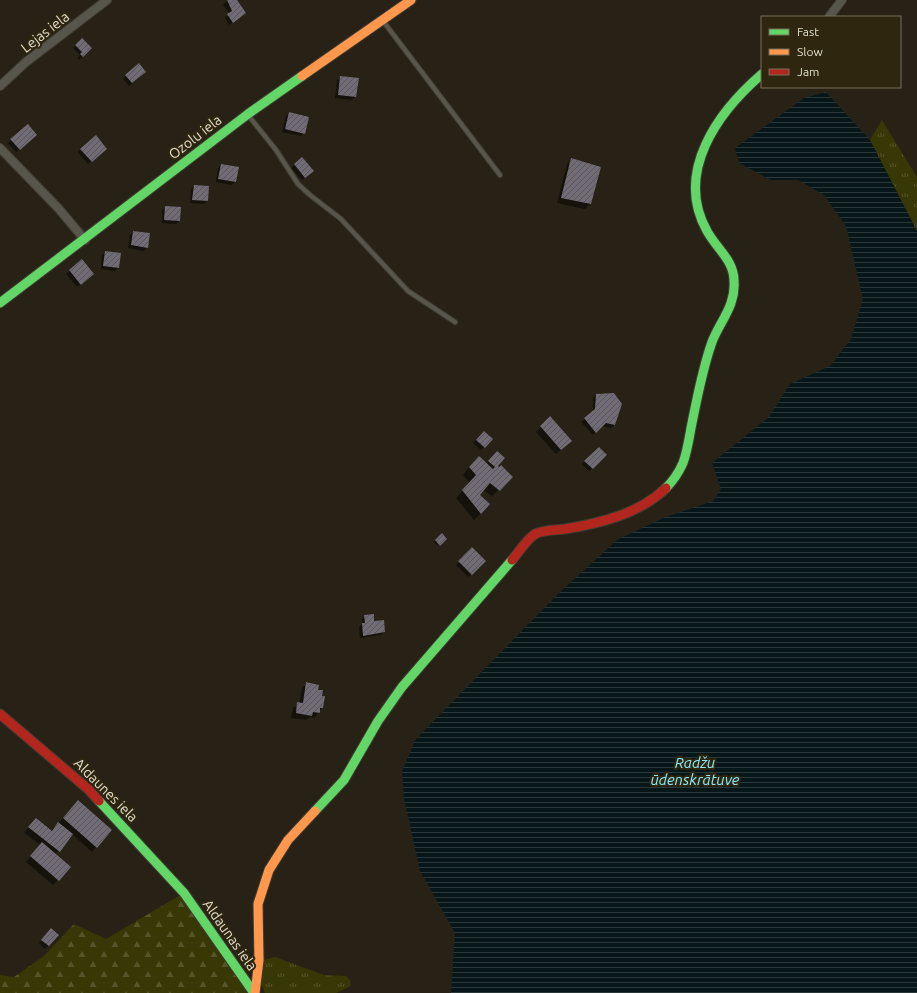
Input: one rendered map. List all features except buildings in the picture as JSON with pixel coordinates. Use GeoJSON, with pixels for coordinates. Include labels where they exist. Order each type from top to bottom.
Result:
{"type":"FeatureCollection","features":[{"type":"Feature","properties":{"kind":"street","name":"Lejas iela"},"geometry":{"type":"LineString","coordinates":[[0,86],[26,62],[107,0]]}},
{"type":"Feature","properties":{"kind":"street","name":"Ozolu iela"},"geometry":{"type":"LineString","coordinates":[[0,303],[85,240],[248,114],[411,0]]}},
{"type":"Feature","properties":{"kind":"street"},"geometry":{"type":"LineString","coordinates":[[830,16],[842,0]]}},
{"type":"Feature","properties":{"kind":"street"},"geometry":{"type":"LineString","coordinates":[[255,993],[258,960],[258,904],[269,870],[288,840],[344,780],[378,721],[402,687],[535,534],[591,525],[622,515],[658,497],[679,475],[684,463],[713,341],[727,317],[735,289],[733,269],[723,249],[708,231],[698,210],[695,191],[696,166],[705,143],[720,118],[733,100],[748,84],[761,75]]}},
{"type":"Feature","properties":{"kind":"street"},"geometry":{"type":"LineString","coordinates":[[0,148],[59,209],[85,240]]}},
{"type":"Feature","properties":{"kind":"street","name":"Aldaunes iela"},"geometry":{"type":"LineString","coordinates":[[0,714],[88,789],[184,893]]}},
{"type":"Feature","properties":{"kind":"street","name":"Aldaunas iela"},"geometry":{"type":"LineString","coordinates":[[184,893],[255,993]]}},
{"type":"Feature","properties":{"kind":"lane"},"geometry":{"type":"LineString","coordinates":[[383,20],[500,174]]}},
{"type":"Feature","properties":{"kind":"lane"},"geometry":{"type":"LineString","coordinates":[[248,114],[276,150],[298,184],[341,219],[408,291],[452,322],[455,322]]}},
{"type":"Feature","properties":{"kind":"green space"},"geometry":{"type":"Polygon","coordinates":[[[882,120],[917,177],[917,231],[870,140],[882,120]]]}},
{"type":"Feature","properties":{"kind":"green space"},"geometry":{"type":"Polygon","coordinates":[[[184,893],[248,993],[0,993],[0,975],[14,977],[44,956],[74,924],[106,939],[184,893]]]}},
{"type":"Feature","properties":{"kind":"green space"},"geometry":{"type":"Polygon","coordinates":[[[275,957],[324,975],[346,976],[350,980],[351,986],[336,993],[265,993],[259,979],[261,961],[275,957]]]}},
{"type":"Feature","properties":{"kind":"water","name":"Radžu ūdenskrātuve"},"geometry":{"type":"Polygon","coordinates":[[[826,92],[870,140],[917,231],[917,993],[451,993],[455,933],[420,871],[404,799],[402,771],[416,739],[557,595],[617,540],[663,518],[713,501],[721,489],[712,463],[769,417],[790,384],[830,366],[851,339],[863,299],[846,226],[824,195],[798,180],[771,180],[739,163],[735,148],[804,98],[826,92]]]}},
{"type":"Feature","properties":{"kind":"traffic: fast"},"geometry":{"type":"LineString","coordinates":[[666,488],[676,476],[683,463],[688,446],[705,363],[715,334],[730,306],[734,290],[733,274],[728,260],[707,231],[698,209],[695,187],[698,165],[706,145],[730,106],[761,75]]}},
{"type":"Feature","properties":{"kind":"traffic: fast"},"geometry":{"type":"LineString","coordinates":[[0,303],[248,114],[302,76]]}},
{"type":"Feature","properties":{"kind":"traffic: fast"},"geometry":{"type":"LineString","coordinates":[[315,811],[344,780],[378,721],[402,687],[512,560]]}},
{"type":"Feature","properties":{"kind":"traffic: fast"},"geometry":{"type":"LineString","coordinates":[[99,801],[184,893],[254,993]]}},
{"type":"Feature","properties":{"kind":"traffic: slow"},"geometry":{"type":"LineString","coordinates":[[302,76],[411,0]]}},
{"type":"Feature","properties":{"kind":"traffic: slow"},"geometry":{"type":"LineString","coordinates":[[255,993],[259,960],[258,904],[269,870],[288,840],[315,811]]}},
{"type":"Feature","properties":{"kind":"traffic: jam"},"geometry":{"type":"LineString","coordinates":[[512,560],[535,534],[545,531],[592,524],[619,516],[644,505],[666,488]]}},
{"type":"Feature","properties":{"kind":"traffic: jam"},"geometry":{"type":"LineString","coordinates":[[0,714],[88,789],[99,801]]}}]}
